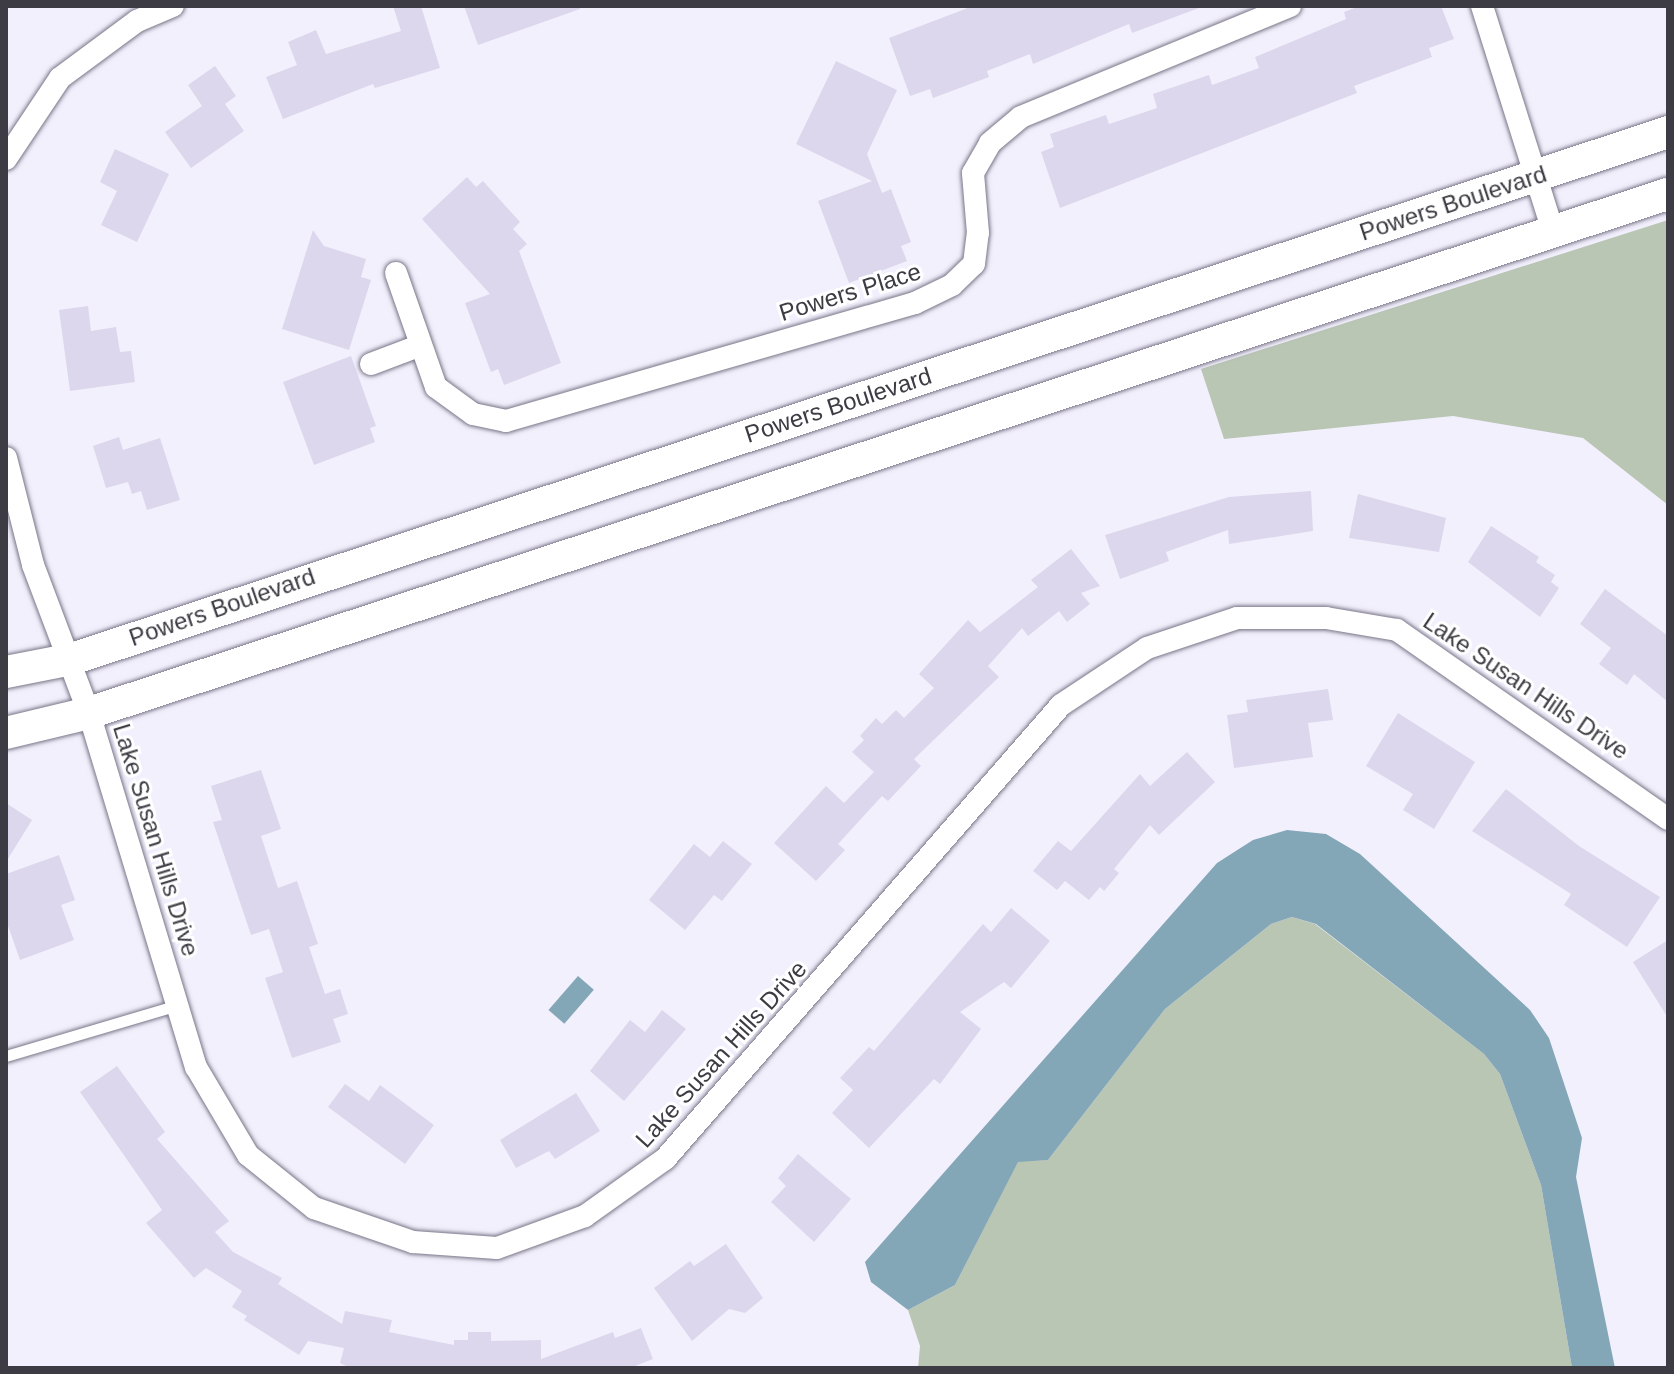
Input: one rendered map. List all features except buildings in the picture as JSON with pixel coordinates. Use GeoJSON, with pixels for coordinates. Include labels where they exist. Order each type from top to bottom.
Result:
{"type":"FeatureCollection","features":[{"type":"Feature","properties":{"kind":"main road","name":"Powers Boulevard"},"geometry":{"type":"LineString","coordinates":[[6,672],[72,659],[1668,132]]}},
{"type":"Feature","properties":{"kind":"main road"},"geometry":{"type":"LineString","coordinates":[[6,733],[89,713],[1668,194]]}},
{"type":"Feature","properties":{"kind":"street"},"geometry":{"type":"LineString","coordinates":[[6,159],[60,78],[137,21],[173,6]]}},
{"type":"Feature","properties":{"kind":"street","name":"Powers Place"},"geometry":{"type":"LineString","coordinates":[[396,273],[436,387],[473,414],[506,421],[915,303],[952,285],[974,264],[978,233],[973,173],[990,143],[1021,117],[1290,6]]}},
{"type":"Feature","properties":{"kind":"street"},"geometry":{"type":"LineString","coordinates":[[1482,6],[1553,231]]}},
{"type":"Feature","properties":{"kind":"street"},"geometry":{"type":"LineString","coordinates":[[371,364],[421,345]]}},
{"type":"Feature","properties":{"kind":"street","name":"Lake Susan Hills Drive"},"geometry":{"type":"LineString","coordinates":[[6,458],[33,565],[72,659],[196,1067],[248,1155],[314,1208],[413,1242],[497,1248],[585,1216],[665,1159],[1061,705],[1147,648],[1237,618],[1326,618],[1397,630],[1668,819]]}},
{"type":"Feature","properties":{"kind":"lane"},"geometry":{"type":"LineString","coordinates":[[6,1056],[179,1005]]}},
{"type":"Feature","properties":{"kind":"green space"},"geometry":{"type":"Polygon","coordinates":[[[1668,220],[1668,505],[1583,438],[1453,416],[1224,439],[1201,369],[1668,220]]]}},
{"type":"Feature","properties":{"kind":"green space"},"geometry":{"type":"Polygon","coordinates":[[[1292,917],[1315,924],[1484,1054],[1500,1074],[1541,1185],[1572,1368],[918,1368],[920,1346],[908,1310],[955,1285],[1018,1161],[1048,1160],[1165,1009],[1271,924],[1292,917]]]}},
{"type":"Feature","properties":{"kind":"water"},"geometry":{"type":"Polygon","coordinates":[[[1287,830],[1326,834],[1360,854],[1530,1010],[1549,1038],[1582,1138],[1576,1177],[1615,1368],[1572,1368],[1541,1185],[1500,1074],[1484,1054],[1316,924],[1292,917],[1271,924],[1165,1009],[1048,1160],[1018,1162],[955,1285],[908,1310],[871,1282],[865,1262],[1217,863],[1253,840],[1287,830]]]}},
{"type":"Feature","properties":{"kind":"water"},"geometry":{"type":"Polygon","coordinates":[[[578,976],[594,990],[564,1024],[548,1010],[578,976]]]}}]}
